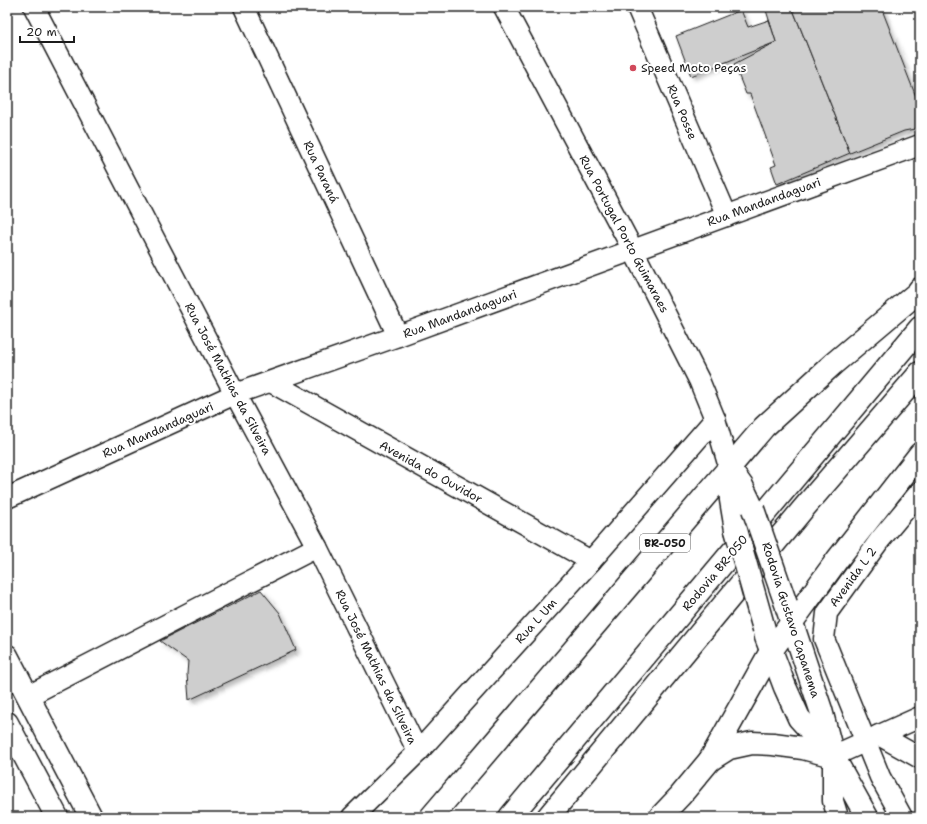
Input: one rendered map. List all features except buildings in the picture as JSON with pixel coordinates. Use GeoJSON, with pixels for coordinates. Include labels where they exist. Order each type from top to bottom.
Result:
{"type":"FeatureCollection","features":[{"type":"Feature","properties":{"kind":"main road","name":"BR-050"},"geometry":{"type":"LineString","coordinates":[[431,817],[764,427],[920,289]]}},
{"type":"Feature","properties":{"kind":"main road","name":"Rodovia BR-050"},"geometry":{"type":"LineString","coordinates":[[510,817],[920,328]]}},
{"type":"Feature","properties":{"kind":"main road"},"geometry":{"type":"LineString","coordinates":[[548,817],[803,509],[920,373]]}},
{"type":"Feature","properties":{"kind":"main road"},"geometry":{"type":"LineString","coordinates":[[660,817],[710,760],[771,651],[789,613],[837,560],[920,454]]}},
{"type":"Feature","properties":{"kind":"main road","name":"Rodovia Gustavo Capanema"},"geometry":{"type":"LineString","coordinates":[[729,468],[742,486],[753,509],[821,710],[833,756]]}},
{"type":"Feature","properties":{"kind":"main road","name":"Rodovia Gustavo Capanema"},"geometry":{"type":"LineString","coordinates":[[729,468],[731,500],[736,530],[764,629],[784,687],[799,718],[833,756],[866,817]]}},
{"type":"Feature","properties":{"kind":"main road"},"geometry":{"type":"LineString","coordinates":[[7,656],[91,817]]}},
{"type":"Feature","properties":{"kind":"main road"},"geometry":{"type":"LineString","coordinates":[[7,723],[57,817]]}},
{"type":"Feature","properties":{"kind":"main road"},"geometry":{"type":"LineString","coordinates":[[710,760],[729,748],[752,743],[803,748],[833,756]]}},
{"type":"Feature","properties":{"kind":"street","name":"Rua José Mathias da Silveira"},"geometry":{"type":"LineString","coordinates":[[34,7],[316,547],[418,752]]}},
{"type":"Feature","properties":{"kind":"street","name":"Rua Paraná"},"geometry":{"type":"LineString","coordinates":[[244,7],[398,336]]}},
{"type":"Feature","properties":{"kind":"street","name":"Rua Portugal Porto Guimaraes"},"geometry":{"type":"LineString","coordinates":[[504,7],[633,250],[699,380],[714,419],[729,468]]}},
{"type":"Feature","properties":{"kind":"street","name":"Rua Posse"},"geometry":{"type":"LineString","coordinates":[[637,7],[727,216]]}},
{"type":"Feature","properties":{"kind":"street","name":"Rua Mandandaguari"},"geometry":{"type":"LineString","coordinates":[[7,498],[235,394],[920,145]]}},
{"type":"Feature","properties":{"kind":"street","name":"Avenida do Ouvidor"},"geometry":{"type":"LineString","coordinates":[[271,382],[591,561]]}},
{"type":"Feature","properties":{"kind":"street","name":"Rua L Um"},"geometry":{"type":"LineString","coordinates":[[352,817],[418,752],[591,561],[714,419]]}},
{"type":"Feature","properties":{"kind":"street","name":"Avenida L 2"},"geometry":{"type":"LineString","coordinates":[[902,817],[880,777],[872,739],[824,638],[827,613],[879,541],[920,492]]}},
{"type":"Feature","properties":{"kind":"street"},"geometry":{"type":"LineString","coordinates":[[28,696],[316,547]]}},
{"type":"Feature","properties":{"kind":"street"},"geometry":{"type":"LineString","coordinates":[[838,817],[833,801],[833,756],[920,717]]}},
{"type":"Feature","properties":{"kind":"street"},"geometry":{"type":"LineString","coordinates":[[872,739],[920,758]]}},
{"type":"Feature","properties":{"kind":"place","name":"Speed Moto Peças"},"geometry":{"type":"Point","coordinates":[633,68]}}]}
